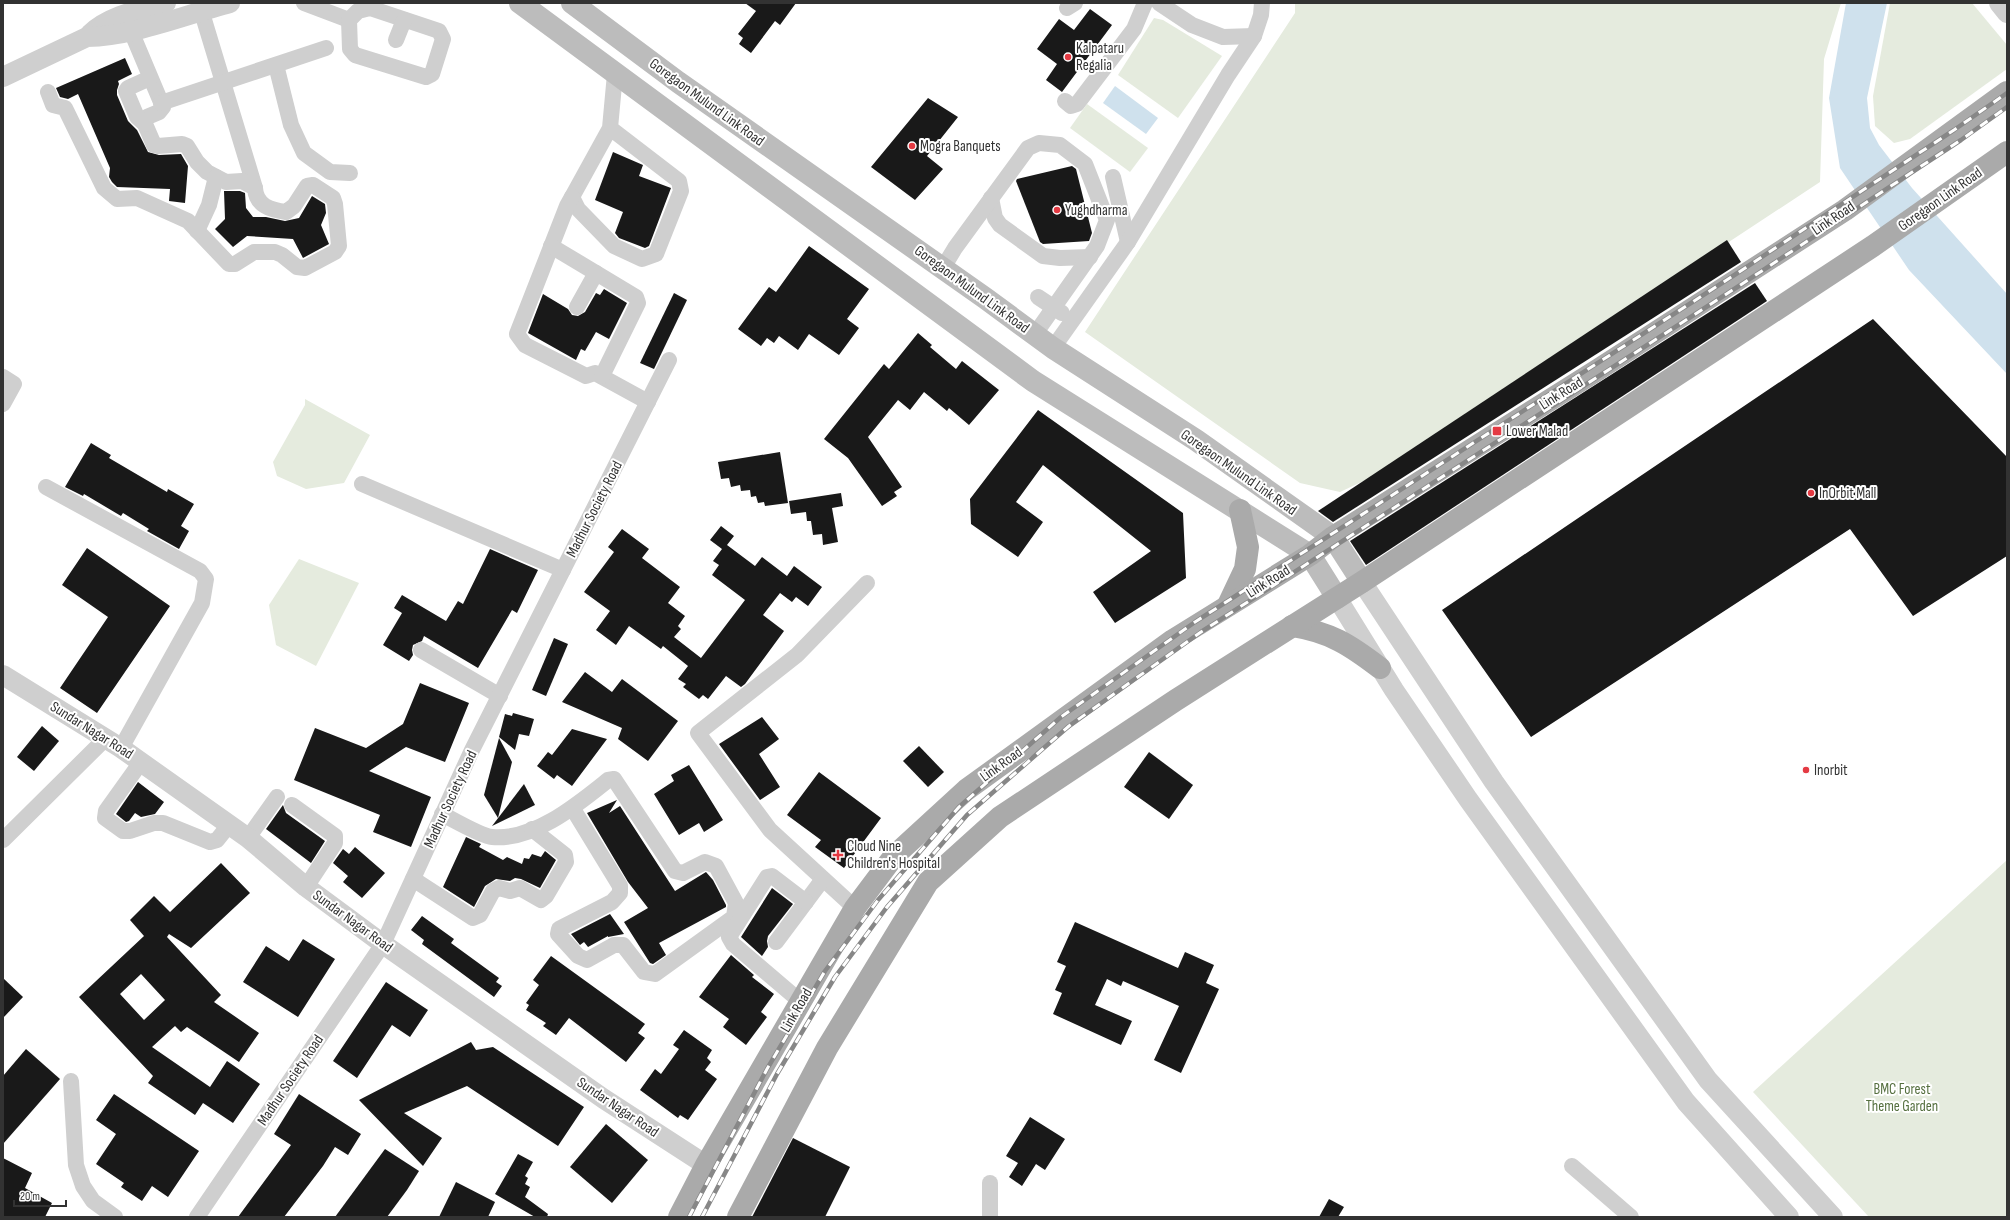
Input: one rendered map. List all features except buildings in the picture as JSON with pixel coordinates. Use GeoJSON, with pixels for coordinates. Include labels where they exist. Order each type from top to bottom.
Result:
{"type":"FeatureCollection","features":[{"type":"Feature","properties":{"kind":"main road","name":"Goregaon Mulund Link Road"},"geometry":{"type":"LineString","coordinates":[[520,3],[1033,381],[1310,555]]}},
{"type":"Feature","properties":{"kind":"main road","name":"Goregaon Mulund Link Road"},"geometry":{"type":"LineString","coordinates":[[572,3],[678,82],[943,268],[1044,341],[1196,440],[1333,537],[1362,582]]}},
{"type":"Feature","properties":{"kind":"main road","name":"Link Road"},"geometry":{"type":"LineString","coordinates":[[679,1217],[706,1164],[855,908],[894,856],[966,790],[1173,640],[1310,555],[1333,537],[1599,369],[1845,210],[1909,165],[2007,92]]}},
{"type":"Feature","properties":{"kind":"main road","name":"Goregaon Link Road"},"geometry":{"type":"LineString","coordinates":[[1362,582],[1873,246],[2007,152]]}},
{"type":"Feature","properties":{"kind":"main road"},"geometry":{"type":"LineString","coordinates":[[795,206],[815,179]]}},
{"type":"Feature","properties":{"kind":"main road"},"geometry":{"type":"LineString","coordinates":[[1228,605],[1245,569],[1248,547],[1240,510]]}},
{"type":"Feature","properties":{"kind":"main road"},"geometry":{"type":"LineString","coordinates":[[1310,555],[1337,598]]}},
{"type":"Feature","properties":{"kind":"main road"},"geometry":{"type":"LineString","coordinates":[[738,1217],[827,1048],[928,882],[1000,817],[1176,700],[1362,582]]}},
{"type":"Feature","properties":{"kind":"main road"},"geometry":{"type":"LineString","coordinates":[[1292,626],[1313,629],[1332,636],[1351,646],[1380,668]]}},
{"type":"Feature","properties":{"kind":"street"},"geometry":{"type":"LineString","coordinates":[[3,78],[87,37],[97,27],[122,16],[166,3]]}},
{"type":"Feature","properties":{"kind":"street"},"geometry":{"type":"LineString","coordinates":[[304,3],[349,20]]}},
{"type":"Feature","properties":{"kind":"street"},"geometry":{"type":"LineString","coordinates":[[1065,101],[1071,106],[1077,104],[1134,29],[1145,3]]}},
{"type":"Feature","properties":{"kind":"street"},"geometry":{"type":"LineString","coordinates":[[1159,3],[1192,25],[1223,37],[1254,36]]}},
{"type":"Feature","properties":{"kind":"street"},"geometry":{"type":"LineString","coordinates":[[1044,341],[1063,314],[1128,242],[1228,75],[1254,36],[1261,15],[1262,3]]}},
{"type":"Feature","properties":{"kind":"street"},"geometry":{"type":"LineString","coordinates":[[1998,3],[2007,12]]}},
{"type":"Feature","properties":{"kind":"street"},"geometry":{"type":"LineString","coordinates":[[87,37],[101,37],[131,31],[200,7],[226,4]]}},
{"type":"Feature","properties":{"kind":"street"},"geometry":{"type":"LineString","coordinates":[[48,92],[53,105],[65,108],[104,188],[109,193],[117,199],[137,198],[188,222],[228,264],[235,264],[254,252],[275,252],[282,255],[297,267],[305,268],[336,252],[339,246],[333,198],[313,185],[307,186],[294,206],[286,212],[270,210],[264,205],[256,194],[200,7]]}},
{"type":"Feature","properties":{"kind":"street"},"geometry":{"type":"LineString","coordinates":[[370,8],[439,32],[443,38],[432,74],[426,77],[355,55],[350,49],[349,20],[358,11],[370,8]]}},
{"type":"Feature","properties":{"kind":"street"},"geometry":{"type":"LineString","coordinates":[[396,40],[404,20]]}},
{"type":"Feature","properties":{"kind":"street"},"geometry":{"type":"LineString","coordinates":[[131,31],[163,107],[159,112],[147,117],[145,124]]}},
{"type":"Feature","properties":{"kind":"street"},"geometry":{"type":"LineString","coordinates":[[161,103],[326,48]]}},
{"type":"Feature","properties":{"kind":"street"},"geometry":{"type":"LineString","coordinates":[[276,65],[291,125],[304,153],[330,172],[350,173]]}},
{"type":"Feature","properties":{"kind":"street"},"geometry":{"type":"LineString","coordinates":[[615,74],[610,128],[567,206],[517,334],[525,346],[586,376],[595,373],[602,376],[648,402]]}},
{"type":"Feature","properties":{"kind":"street"},"geometry":{"type":"LineString","coordinates":[[150,78],[128,88],[126,91],[137,117],[145,124],[154,145],[182,144],[187,146],[197,162],[206,172],[226,182],[242,181],[255,188]]}},
{"type":"Feature","properties":{"kind":"street"},"geometry":{"type":"LineString","coordinates":[[572,197],[578,209],[614,246],[642,259],[656,254],[681,190],[679,181],[610,128]]}},
{"type":"Feature","properties":{"kind":"street"},"geometry":{"type":"LineString","coordinates":[[943,268],[955,248],[1028,148],[1039,142],[1060,145],[1085,164],[1107,220],[1089,264],[1063,314],[1044,341]]}},
{"type":"Feature","properties":{"kind":"street"},"geometry":{"type":"LineString","coordinates":[[197,231],[209,205],[216,177]]}},
{"type":"Feature","properties":{"kind":"street"},"geometry":{"type":"LineString","coordinates":[[1113,177],[1128,242]]}},
{"type":"Feature","properties":{"kind":"street"},"geometry":{"type":"LineString","coordinates":[[991,198],[995,218],[1000,225],[1043,256],[1089,264]]}},
{"type":"Feature","properties":{"kind":"street"},"geometry":{"type":"LineString","coordinates":[[551,246],[636,297],[638,302],[602,376]]}},
{"type":"Feature","properties":{"kind":"street"},"geometry":{"type":"LineString","coordinates":[[577,307],[596,273]]}},
{"type":"Feature","properties":{"kind":"street"},"geometry":{"type":"LineString","coordinates":[[1038,297],[1063,314]]}},
{"type":"Feature","properties":{"kind":"street","name":"Madhur Society Road"},"geometry":{"type":"LineString","coordinates":[[197,1217],[383,944],[442,814],[563,570],[670,360]]}},
{"type":"Feature","properties":{"kind":"street"},"geometry":{"type":"LineString","coordinates":[[3,377],[14,384],[3,404]]}},
{"type":"Feature","properties":{"kind":"street"},"geometry":{"type":"LineString","coordinates":[[362,484],[563,570]]}},
{"type":"Feature","properties":{"kind":"street"},"geometry":{"type":"LineString","coordinates":[[3,840],[113,743],[202,603],[206,579],[200,571],[46,487]]}},
{"type":"Feature","properties":{"kind":"street"},"geometry":{"type":"LineString","coordinates":[[1362,582],[1494,782],[1708,1080],[1833,1217]]}},
{"type":"Feature","properties":{"kind":"street"},"geometry":{"type":"LineString","coordinates":[[855,908],[770,830],[698,733],[797,655],[867,583]]}},
{"type":"Feature","properties":{"kind":"street"},"geometry":{"type":"LineString","coordinates":[[1337,598],[1380,668],[1468,799],[1686,1102],[1789,1217]]}},
{"type":"Feature","properties":{"kind":"street"},"geometry":{"type":"LineString","coordinates":[[422,650],[500,696]]}},
{"type":"Feature","properties":{"kind":"street"},"geometry":{"type":"LineString","coordinates":[[1380,668],[1407,650]]}},
{"type":"Feature","properties":{"kind":"street","name":"Sundar Nagar Road"},"geometry":{"type":"LineString","coordinates":[[3,675],[142,762],[248,838],[306,887],[383,944],[604,1099],[706,1164]]}},
{"type":"Feature","properties":{"kind":"street"},"geometry":{"type":"LineString","coordinates":[[142,762],[106,811],[105,818],[123,830],[130,831],[154,823],[163,823],[210,842],[217,840],[229,825]]}},
{"type":"Feature","properties":{"kind":"street"},"geometry":{"type":"LineString","coordinates":[[442,814],[491,837],[507,836],[532,829],[573,809],[608,780],[614,779],[675,871],[684,872],[705,862],[716,866],[736,903],[734,917],[655,974],[644,972],[623,945],[614,945],[587,960],[578,956],[558,934],[559,929],[612,902],[620,893],[620,886],[573,809]]}},
{"type":"Feature","properties":{"kind":"street"},"geometry":{"type":"LineString","coordinates":[[248,838],[277,797]]}},
{"type":"Feature","properties":{"kind":"street"},"geometry":{"type":"LineString","coordinates":[[292,805],[335,836],[335,843],[306,887]]}},
{"type":"Feature","properties":{"kind":"street"},"geometry":{"type":"LineString","coordinates":[[412,879],[473,918],[480,915],[493,891],[499,888],[510,891],[520,888],[541,900],[546,896],[566,862],[564,855],[532,829]]}},
{"type":"Feature","properties":{"kind":"street"},"geometry":{"type":"LineString","coordinates":[[801,1002],[734,944],[729,936],[767,877],[772,876],[806,902]]}},
{"type":"Feature","properties":{"kind":"street"},"geometry":{"type":"LineString","coordinates":[[776,942],[823,879]]}},
{"type":"Feature","properties":{"kind":"street"},"geometry":{"type":"LineString","coordinates":[[71,1081],[76,1164],[83,1186],[93,1201],[115,1217]]}},
{"type":"Feature","properties":{"kind":"street"},"geometry":{"type":"LineString","coordinates":[[1572,1166],[1630,1217]]}},
{"type":"Feature","properties":{"kind":"street"},"geometry":{"type":"LineString","coordinates":[[990,1184],[990,1217]]}},
{"type":"Feature","properties":{"kind":"green space"},"geometry":{"type":"Polygon","coordinates":[[[1295,3],[1841,3],[1824,59],[1820,182],[1372,477],[1340,492],[1300,483],[1085,332],[1295,13],[1295,3]]]}},
{"type":"Feature","properties":{"kind":"green space"},"geometry":{"type":"Polygon","coordinates":[[[1890,3],[1972,3],[2007,45],[2007,69],[1910,139],[1894,143],[1875,126],[1873,96],[1890,3]]]}},
{"type":"Feature","properties":{"kind":"green space"},"geometry":{"type":"Polygon","coordinates":[[[1154,18],[1163,20],[1222,56],[1178,118],[1118,75],[1154,18]]]}},
{"type":"Feature","properties":{"kind":"green space"},"geometry":{"type":"Polygon","coordinates":[[[1087,104],[1148,148],[1130,172],[1070,128],[1087,104]]]}},
{"type":"Feature","properties":{"kind":"green space"},"geometry":{"type":"Polygon","coordinates":[[[305,399],[370,435],[344,483],[306,489],[277,476],[273,462],[305,405],[305,399]]]}},
{"type":"Feature","properties":{"kind":"green space"},"geometry":{"type":"Polygon","coordinates":[[[299,559],[359,583],[316,666],[276,645],[269,605],[299,559]]]}},
{"type":"Feature","properties":{"kind":"green space","name":"BMC Forest Theme Garden"},"geometry":{"type":"Polygon","coordinates":[[[2007,860],[2007,1217],[1869,1217],[1753,1092],[2007,860]]]}},
{"type":"Feature","properties":{"kind":"water"},"geometry":{"type":"Polygon","coordinates":[[[1846,3],[1887,3],[1867,98],[1870,128],[1879,145],[1912,188],[2007,294],[2007,374],[1909,270],[1840,168],[1829,98],[1846,3]]]}},
{"type":"Feature","properties":{"kind":"water"},"geometry":{"type":"Polygon","coordinates":[[[1115,86],[1158,118],[1146,134],[1103,103],[1115,86]]]}},
{"type":"Feature","properties":{"kind":"railway"},"geometry":{"type":"LineString","coordinates":[[689,1217],[767,1069],[825,971],[878,900],[959,807],[1061,717],[1195,622],[1736,274],[1954,130],[2007,93]]}},
{"type":"Feature","properties":{"kind":"railway"},"geometry":{"type":"LineString","coordinates":[[702,1217],[777,1074],[835,977],[887,907],[967,815],[1069,726],[1201,632],[1742,284],[1961,140],[2007,107]]}},
{"type":"Feature","properties":{"kind":"place","name":"Kalpataru Regalia"},"geometry":{"type":"Point","coordinates":[1068,57]}},
{"type":"Feature","properties":{"kind":"place","name":"Mogra Banquets"},"geometry":{"type":"Point","coordinates":[912,146]}},
{"type":"Feature","properties":{"kind":"place","name":"Yughdharma"},"geometry":{"type":"Point","coordinates":[1057,210]}},
{"type":"Feature","properties":{"kind":"place","name":"Lower Malad"},"geometry":{"type":"Point","coordinates":[1497,431]}},
{"type":"Feature","properties":{"kind":"place","name":"InOrbit Mall"},"geometry":{"type":"Point","coordinates":[1811,493]}},
{"type":"Feature","properties":{"kind":"place","name":"Inorbit"},"geometry":{"type":"Point","coordinates":[1806,770]}},
{"type":"Feature","properties":{"kind":"place","name":"Cloud Nine Children's Hospital"},"geometry":{"type":"Point","coordinates":[838,855]}}]}
